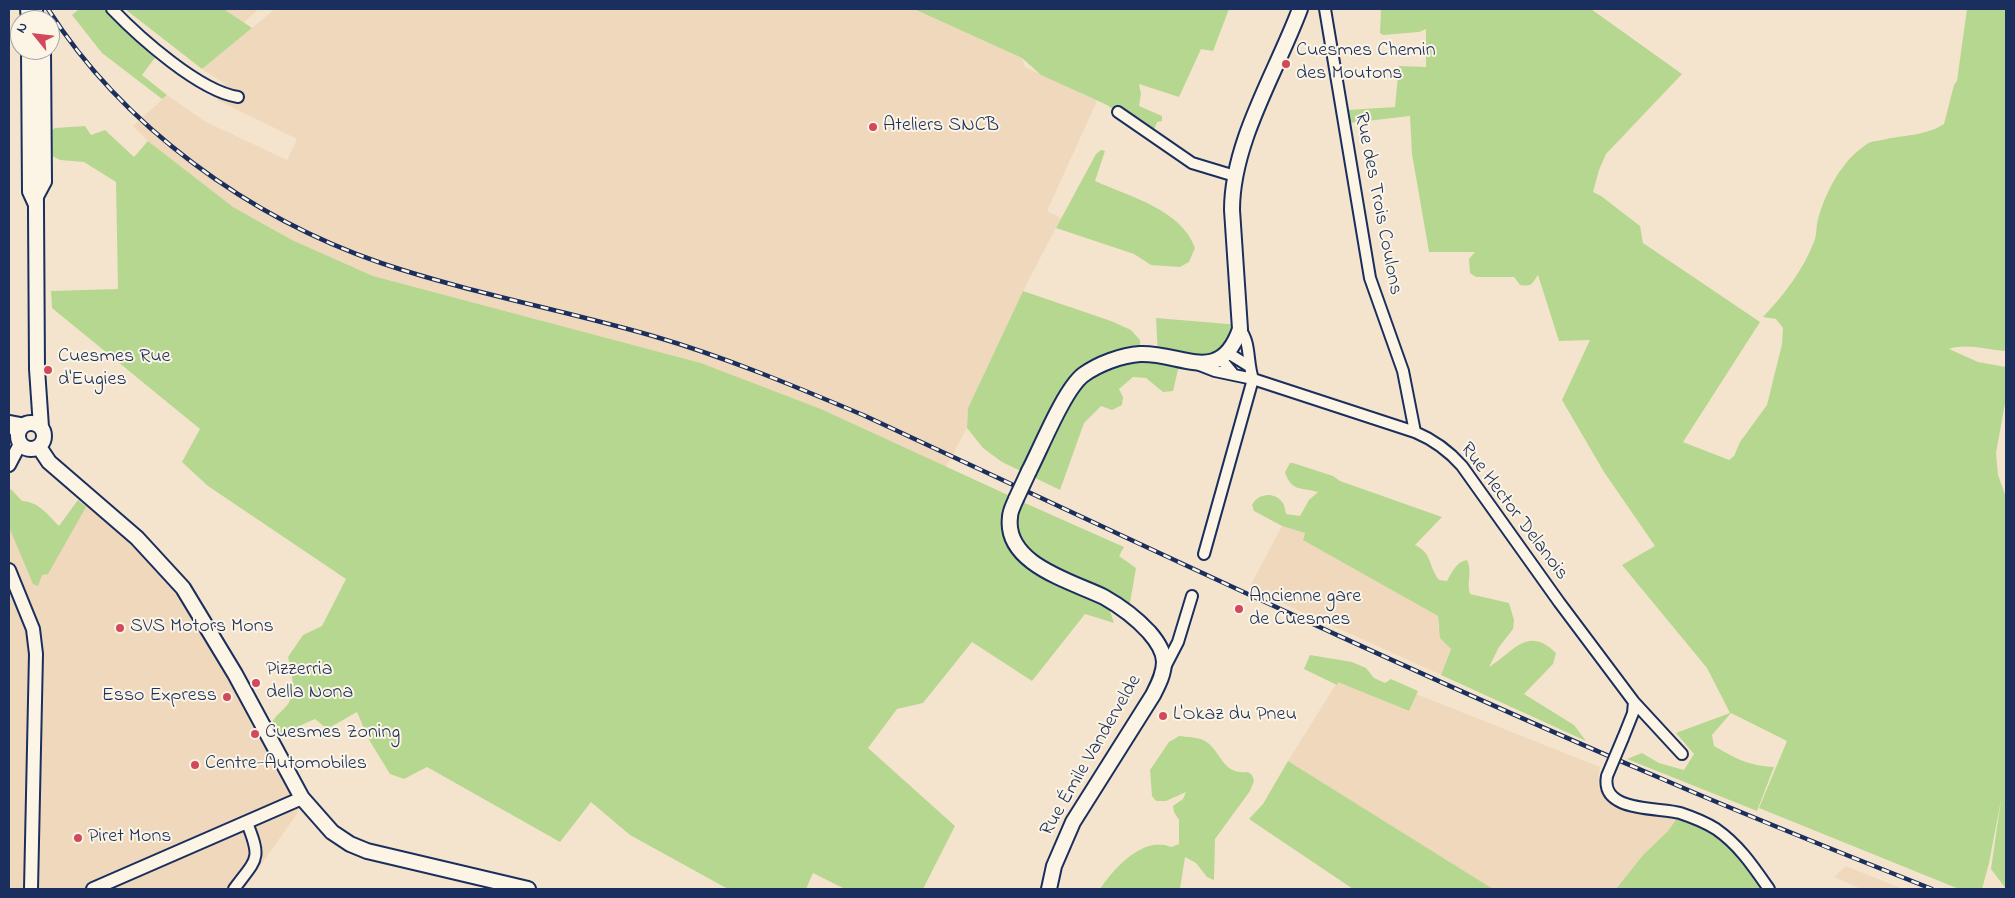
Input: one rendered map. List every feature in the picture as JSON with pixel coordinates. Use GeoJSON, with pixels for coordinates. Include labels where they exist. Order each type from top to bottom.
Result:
{"type":"FeatureCollection","features":[{"type":"Feature","properties":{"kind":"main road"},"geometry":{"type":"LineString","coordinates":[[1224,356],[1235,345],[1240,329],[1232,210],[1234,176],[1239,154],[1300,9]]}},
{"type":"Feature","properties":{"kind":"main road"},"geometry":{"type":"LineString","coordinates":[[35,60],[37,211],[28,432],[49,462],[137,538],[183,588],[235,674],[302,798],[332,832],[358,848],[378,854],[528,889]]}},
{"type":"Feature","properties":{"kind":"main road","name":"Rue Émile Vandervelde"},"geometry":{"type":"LineString","coordinates":[[1049,889],[1054,866],[1073,822],[1153,695],[1163,672],[1163,656],[1154,637],[1144,626],[1106,598],[1053,574],[1022,554],[1013,541],[1010,515],[1029,471],[1065,398],[1083,376],[1125,356],[1140,354],[1197,363],[1224,356]]}},
{"type":"Feature","properties":{"kind":"street"},"geometry":{"type":"LineString","coordinates":[[112,9],[138,34],[186,72],[221,92],[238,97]]}},
{"type":"Feature","properties":{"kind":"street","name":"Rue des Trois Coulons"},"geometry":{"type":"LineString","coordinates":[[1324,9],[1370,278],[1400,362],[1415,432]]}},
{"type":"Feature","properties":{"kind":"street"},"geometry":{"type":"LineString","coordinates":[[27,60],[28,192],[37,211]]}},
{"type":"Feature","properties":{"kind":"street"},"geometry":{"type":"LineString","coordinates":[[37,192],[46,182],[45,60]]}},
{"type":"Feature","properties":{"kind":"street"},"geometry":{"type":"LineString","coordinates":[[1118,112],[1192,163],[1234,176]]}},
{"type":"Feature","properties":{"kind":"street"},"geometry":{"type":"LineString","coordinates":[[1204,554],[1253,379],[1249,366],[1246,336],[1240,329]]}},
{"type":"Feature","properties":{"kind":"street"},"geometry":{"type":"LineString","coordinates":[[1224,356],[1249,366]]}},
{"type":"Feature","properties":{"kind":"street"},"geometry":{"type":"LineString","coordinates":[[1224,356],[1234,375]]}},
{"type":"Feature","properties":{"kind":"street","name":"Rue Hector Delanois"},"geometry":{"type":"LineString","coordinates":[[1197,363],[1215,371],[1253,379],[1415,432],[1431,439],[1462,466],[1559,602],[1634,702],[1682,754]]}},
{"type":"Feature","properties":{"kind":"street"},"geometry":{"type":"LineString","coordinates":[[9,421],[28,432],[9,465]]}},
{"type":"Feature","properties":{"kind":"street"},"geometry":{"type":"LineString","coordinates":[[9,570],[34,629],[36,654],[31,889]]}},
{"type":"Feature","properties":{"kind":"street","name":"Rue Émile Vandervelde"},"geometry":{"type":"LineString","coordinates":[[1163,672],[1178,642],[1192,596]]}},
{"type":"Feature","properties":{"kind":"street"},"geometry":{"type":"LineString","coordinates":[[1634,702],[1633,713],[1607,776],[1608,791],[1622,803],[1679,812],[1715,829],[1746,855],[1769,889]]}},
{"type":"Feature","properties":{"kind":"street"},"geometry":{"type":"LineString","coordinates":[[93,889],[302,798]]}},
{"type":"Feature","properties":{"kind":"street"},"geometry":{"type":"LineString","coordinates":[[234,889],[252,866],[256,856],[256,847],[247,823]]}},
{"type":"Feature","properties":{"kind":"shaded area"},"geometry":{"type":"Polygon","coordinates":[[[224,9],[259,9],[244,22],[224,9]]]}},
{"type":"Feature","properties":{"kind":"shaded area"},"geometry":{"type":"Polygon","coordinates":[[[275,9],[914,9],[1022,58],[1025,67],[1097,101],[1047,211],[1061,218],[1023,291],[968,408],[967,428],[946,467],[821,409],[701,363],[373,276],[292,240],[233,207],[148,141],[133,126],[167,95],[206,122],[287,160],[297,139],[217,100],[225,84],[202,69],[275,9]]]}},
{"type":"Feature","properties":{"kind":"shaded area"},"geometry":{"type":"Polygon","coordinates":[[[9,487],[22,501],[59,526],[78,500],[86,506],[88,503],[133,543],[162,573],[205,635],[299,811],[244,889],[9,889],[9,487]]]}},
{"type":"Feature","properties":{"kind":"shaded area"},"geometry":{"type":"Polygon","coordinates":[[[1282,526],[1305,533],[1303,539],[1438,616],[1438,626],[1451,648],[1441,675],[1249,588],[1282,526]]]}},
{"type":"Feature","properties":{"kind":"shaded area"},"geometry":{"type":"Polygon","coordinates":[[[1338,681],[1408,711],[1416,694],[1600,767],[1598,784],[1608,802],[1633,812],[1677,818],[1668,831],[1643,855],[1616,889],[1493,889],[1288,761],[1338,681]]]}},
{"type":"Feature","properties":{"kind":"shaded area"},"geometry":{"type":"Polygon","coordinates":[[[1846,866],[1903,889],[1861,889],[1834,877],[1846,866]]]}},
{"type":"Feature","properties":{"kind":"green space"},"geometry":{"type":"Polygon","coordinates":[[[79,9],[104,9],[157,55],[142,75],[167,95],[162,99],[102,53],[72,15],[79,9]]]}},
{"type":"Feature","properties":{"kind":"green space"},"geometry":{"type":"Polygon","coordinates":[[[125,9],[224,9],[252,28],[202,69],[125,9]]]}},
{"type":"Feature","properties":{"kind":"green space"},"geometry":{"type":"Polygon","coordinates":[[[914,9],[1229,9],[1213,51],[1201,49],[1179,97],[1139,84],[1141,94],[1139,106],[1162,116],[1162,121],[1157,122],[1152,135],[1107,105],[1041,75],[1022,58],[914,9]]]}},
{"type":"Feature","properties":{"kind":"green space"},"geometry":{"type":"Polygon","coordinates":[[[1381,9],[1591,9],[1682,74],[1606,154],[1593,192],[1640,226],[1643,243],[1760,322],[1683,442],[1729,460],[1734,456],[1740,442],[1767,405],[1782,344],[1783,328],[1776,319],[1763,317],[1799,272],[1810,252],[1815,239],[1821,208],[1836,177],[1850,159],[1869,143],[1930,131],[1944,124],[1954,85],[1957,81],[1967,9],[2006,9],[2006,351],[1970,347],[1949,349],[1978,362],[2006,367],[2006,398],[1996,453],[1998,475],[2006,497],[2006,889],[1991,869],[2001,800],[1982,889],[1959,889],[1759,808],[1787,741],[1731,713],[1712,735],[1714,746],[1742,761],[1774,767],[1757,811],[1627,759],[1642,753],[1659,763],[1684,770],[1694,754],[1676,733],[1730,713],[1707,668],[1622,565],[1655,546],[1604,472],[1562,400],[1590,340],[1559,341],[1538,275],[1533,283],[1527,286],[1520,285],[1514,277],[1476,277],[1470,273],[1469,259],[1475,252],[1429,252],[1412,154],[1410,116],[1349,123],[1348,110],[1395,107],[1399,66],[1426,67],[1426,29],[1419,32],[1383,35],[1380,33],[1381,9]]]}},
{"type":"Feature","properties":{"kind":"green space"},"geometry":{"type":"Polygon","coordinates":[[[85,126],[91,135],[105,130],[134,157],[148,141],[233,207],[292,240],[373,276],[701,363],[821,409],[1010,496],[1004,520],[1005,539],[1008,544],[1022,553],[1016,527],[1018,500],[1124,547],[1119,556],[1136,568],[1130,603],[1106,599],[1114,623],[1085,614],[1032,681],[972,642],[923,703],[897,709],[868,748],[955,826],[923,889],[845,889],[813,873],[806,889],[728,889],[630,835],[591,802],[560,842],[427,767],[404,779],[390,774],[368,738],[357,712],[327,729],[315,719],[281,734],[272,723],[291,699],[293,687],[288,657],[303,635],[322,626],[346,579],[208,486],[182,462],[200,429],[52,308],[51,291],[118,289],[116,182],[84,162],[60,160],[52,156],[51,131],[55,128],[85,126]]]}},
{"type":"Feature","properties":{"kind":"green space"},"geometry":{"type":"Polygon","coordinates":[[[1101,150],[1105,151],[1095,181],[1153,206],[1178,223],[1188,235],[1195,248],[1189,262],[1180,267],[1151,265],[1134,254],[1056,228],[1096,154],[1101,150]]]}},
{"type":"Feature","properties":{"kind":"green space"},"geometry":{"type":"Polygon","coordinates":[[[1023,291],[1111,321],[1131,330],[1140,340],[1140,354],[1158,356],[1156,318],[1240,325],[1228,353],[1180,361],[1173,391],[1163,392],[1146,378],[1133,377],[1119,389],[1123,397],[1122,405],[1112,410],[1101,406],[1084,423],[1060,490],[1002,462],[983,448],[967,428],[968,408],[1023,291]]]}},
{"type":"Feature","properties":{"kind":"green space"},"geometry":{"type":"Polygon","coordinates":[[[1290,463],[1333,476],[1340,481],[1442,517],[1415,545],[1428,556],[1439,580],[1447,581],[1457,565],[1467,560],[1469,564],[1470,594],[1509,603],[1514,620],[1513,629],[1499,647],[1489,667],[1521,644],[1537,641],[1546,645],[1556,653],[1553,664],[1524,694],[1574,725],[1586,741],[1441,675],[1451,649],[1440,638],[1438,616],[1303,540],[1305,533],[1282,526],[1254,511],[1252,505],[1254,501],[1262,496],[1270,495],[1275,496],[1282,502],[1286,514],[1300,516],[1309,500],[1318,492],[1297,488],[1290,483],[1285,472],[1290,463]]]}},
{"type":"Feature","properties":{"kind":"green space"},"geometry":{"type":"Polygon","coordinates":[[[11,489],[22,501],[42,509],[59,526],[78,500],[86,507],[48,574],[42,575],[38,586],[33,584],[9,527],[9,493],[11,489]]]}},
{"type":"Feature","properties":{"kind":"green space"},"geometry":{"type":"Polygon","coordinates":[[[1310,655],[1352,662],[1366,668],[1374,678],[1385,683],[1391,679],[1418,691],[1409,711],[1338,682],[1337,685],[1304,669],[1310,655]]]}},
{"type":"Feature","properties":{"kind":"green space"},"geometry":{"type":"Polygon","coordinates":[[[1179,736],[1203,740],[1214,749],[1226,766],[1239,772],[1248,772],[1252,775],[1254,781],[1250,791],[1215,839],[1214,880],[1207,877],[1196,863],[1185,857],[1180,889],[1100,889],[1121,863],[1140,849],[1161,844],[1171,847],[1179,844],[1179,820],[1173,806],[1183,799],[1186,792],[1166,801],[1156,801],[1152,796],[1150,770],[1169,742],[1179,736]]]}},
{"type":"Feature","properties":{"kind":"green space"},"geometry":{"type":"Polygon","coordinates":[[[1288,761],[1493,889],[1353,889],[1249,819],[1263,804],[1288,761]]]}},
{"type":"Feature","properties":{"kind":"green space"},"geometry":{"type":"Polygon","coordinates":[[[1689,816],[1715,829],[1769,889],[1616,889],[1643,855],[1668,831],[1677,818],[1689,816]]]}},
{"type":"Feature","properties":{"kind":"railway"},"geometry":{"type":"LineString","coordinates":[[48,9],[78,52],[113,92],[152,129],[194,163],[238,194],[284,221],[332,244],[415,274],[653,336],[706,353],[785,383],[863,415],[1260,600],[1560,735],[1728,807],[1932,889]]}},
{"type":"Feature","properties":{"kind":"place","name":"Cuesmes Chemin des Moutons"},"geometry":{"type":"Point","coordinates":[1286,64]}},
{"type":"Feature","properties":{"kind":"place","name":"Ateliers SNCB"},"geometry":{"type":"Point","coordinates":[873,127]}},
{"type":"Feature","properties":{"kind":"place","name":"Cuesmes Rue d'Eugies"},"geometry":{"type":"Point","coordinates":[48,370]}},
{"type":"Feature","properties":{"kind":"place","name":"Ancienne gare de Cuesmes"},"geometry":{"type":"Point","coordinates":[1239,609]}},
{"type":"Feature","properties":{"kind":"place","name":"SVS Motors Mons"},"geometry":{"type":"Point","coordinates":[120,628]}},
{"type":"Feature","properties":{"kind":"place","name":"Pizzerria della Nona"},"geometry":{"type":"Point","coordinates":[256,683]}},
{"type":"Feature","properties":{"kind":"place","name":"Esso Express"},"geometry":{"type":"Point","coordinates":[227,697]}},
{"type":"Feature","properties":{"kind":"place","name":"L'Okaz du Pneu"},"geometry":{"type":"Point","coordinates":[1163,716]}},
{"type":"Feature","properties":{"kind":"place","name":"Cuesmes Zoning"},"geometry":{"type":"Point","coordinates":[255,734]}},
{"type":"Feature","properties":{"kind":"place","name":"Centre-Automobiles"},"geometry":{"type":"Point","coordinates":[195,765]}},
{"type":"Feature","properties":{"kind":"place","name":"Piret Mons"},"geometry":{"type":"Point","coordinates":[78,838]}}]}
